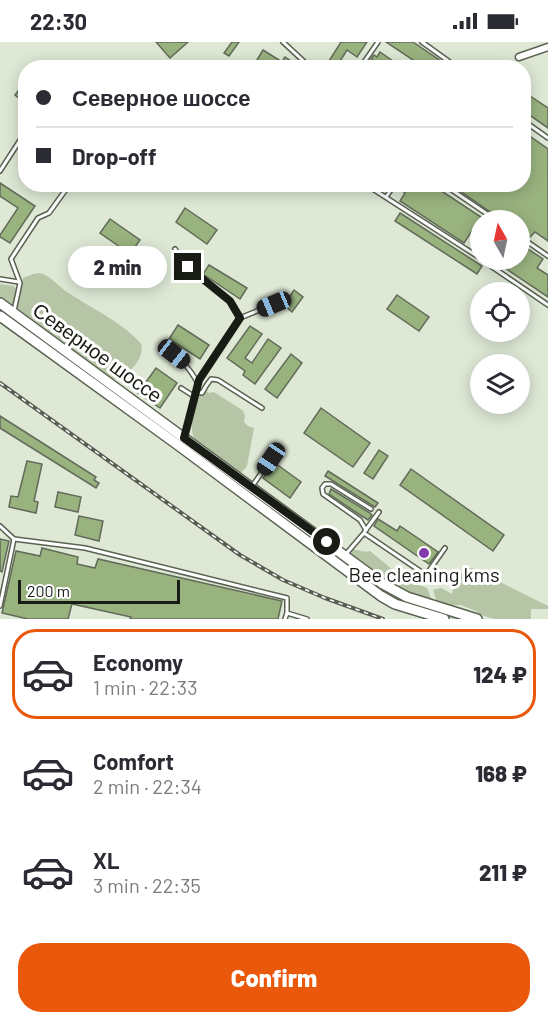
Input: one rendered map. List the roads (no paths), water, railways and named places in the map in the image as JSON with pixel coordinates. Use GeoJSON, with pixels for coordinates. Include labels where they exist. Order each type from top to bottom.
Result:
{"type":"FeatureCollection","features":[{"type":"Feature","properties":{"kind":"main road","name":"Северное шоссе"},"geometry":{"type":"LineString","coordinates":[[0,303],[342,560],[394,591],[477,619]]}},
{"type":"Feature","properties":{"kind":"main road","name":"Северное шоссе"},"geometry":{"type":"LineString","coordinates":[[0,316],[181,441],[252,487],[342,560],[381,596],[444,619]]}},
{"type":"Feature","properties":{"kind":"street"},"geometry":{"type":"LineString","coordinates":[[519,57],[548,47]]}},
{"type":"Feature","properties":{"kind":"lane"},"geometry":{"type":"LineString","coordinates":[[283,42],[302,60]]}},
{"type":"Feature","properties":{"kind":"lane"},"geometry":{"type":"LineString","coordinates":[[366,60],[378,42]]}},
{"type":"Feature","properties":{"kind":"lane"},"geometry":{"type":"LineString","coordinates":[[422,42],[447,60]]}},
{"type":"Feature","properties":{"kind":"lane"},"geometry":{"type":"LineString","coordinates":[[531,126],[548,138]]}},
{"type":"Feature","properties":{"kind":"lane"},"geometry":{"type":"LineString","coordinates":[[0,171],[18,143]]}},
{"type":"Feature","properties":{"kind":"lane"},"geometry":{"type":"LineString","coordinates":[[13,313],[20,283],[11,259],[38,218],[49,213],[64,192]]}},
{"type":"Feature","properties":{"kind":"lane"},"geometry":{"type":"LineString","coordinates":[[378,192],[470,252]]}},
{"type":"Feature","properties":{"kind":"lane"},"geometry":{"type":"LineString","coordinates":[[386,197],[389,192]]}},
{"type":"Feature","properties":{"kind":"lane"},"geometry":{"type":"LineString","coordinates":[[455,192],[481,210]]}},
{"type":"Feature","properties":{"kind":"lane"},"geometry":{"type":"LineString","coordinates":[[530,244],[548,256]]}},
{"type":"Feature","properties":{"kind":"lane"},"geometry":{"type":"LineString","coordinates":[[175,249],[188,267],[230,301],[240,318]]}},
{"type":"Feature","properties":{"kind":"lane"},"geometry":{"type":"LineString","coordinates":[[497,270],[548,305]]}},
{"type":"Feature","properties":{"kind":"lane"},"geometry":{"type":"LineString","coordinates":[[0,279],[20,283]]}},
{"type":"Feature","properties":{"kind":"lane"},"geometry":{"type":"LineString","coordinates":[[181,441],[199,380],[240,318],[274,304],[277,300]]}},
{"type":"Feature","properties":{"kind":"lane"},"geometry":{"type":"LineString","coordinates":[[164,346],[185,363],[198,384]]}},
{"type":"Feature","properties":{"kind":"lane"},"geometry":{"type":"LineString","coordinates":[[196,392],[202,393],[211,379],[218,380],[262,408]]}},
{"type":"Feature","properties":{"kind":"lane"},"geometry":{"type":"LineString","coordinates":[[181,388],[195,398]]}},
{"type":"Feature","properties":{"kind":"lane"},"geometry":{"type":"LineString","coordinates":[[252,487],[271,459]]}},
{"type":"Feature","properties":{"kind":"lane"},"geometry":{"type":"LineString","coordinates":[[370,509],[331,484],[325,484],[322,488],[323,494],[360,520],[365,531],[426,575],[446,548]]}},
{"type":"Feature","properties":{"kind":"lane"},"geometry":{"type":"LineString","coordinates":[[342,560],[379,512]]}},
{"type":"Feature","properties":{"kind":"lane"},"geometry":{"type":"LineString","coordinates":[[0,526],[14,539],[85,548],[287,598],[285,619]]}},
{"type":"Feature","properties":{"kind":"lane"},"geometry":{"type":"LineString","coordinates":[[0,606],[14,539]]}},
{"type":"Feature","properties":{"kind":"lane"},"geometry":{"type":"LineString","coordinates":[[287,613],[307,619]]}},
{"type":"Feature","properties":{"kind":"railway"},"geometry":{"type":"LineString","coordinates":[[0,383],[240,555],[283,580],[383,619]]}},
{"type":"Feature","properties":{"kind":"place","name":"Bee cleaning kms"},"geometry":{"type":"Point","coordinates":[424,553]}}]}
